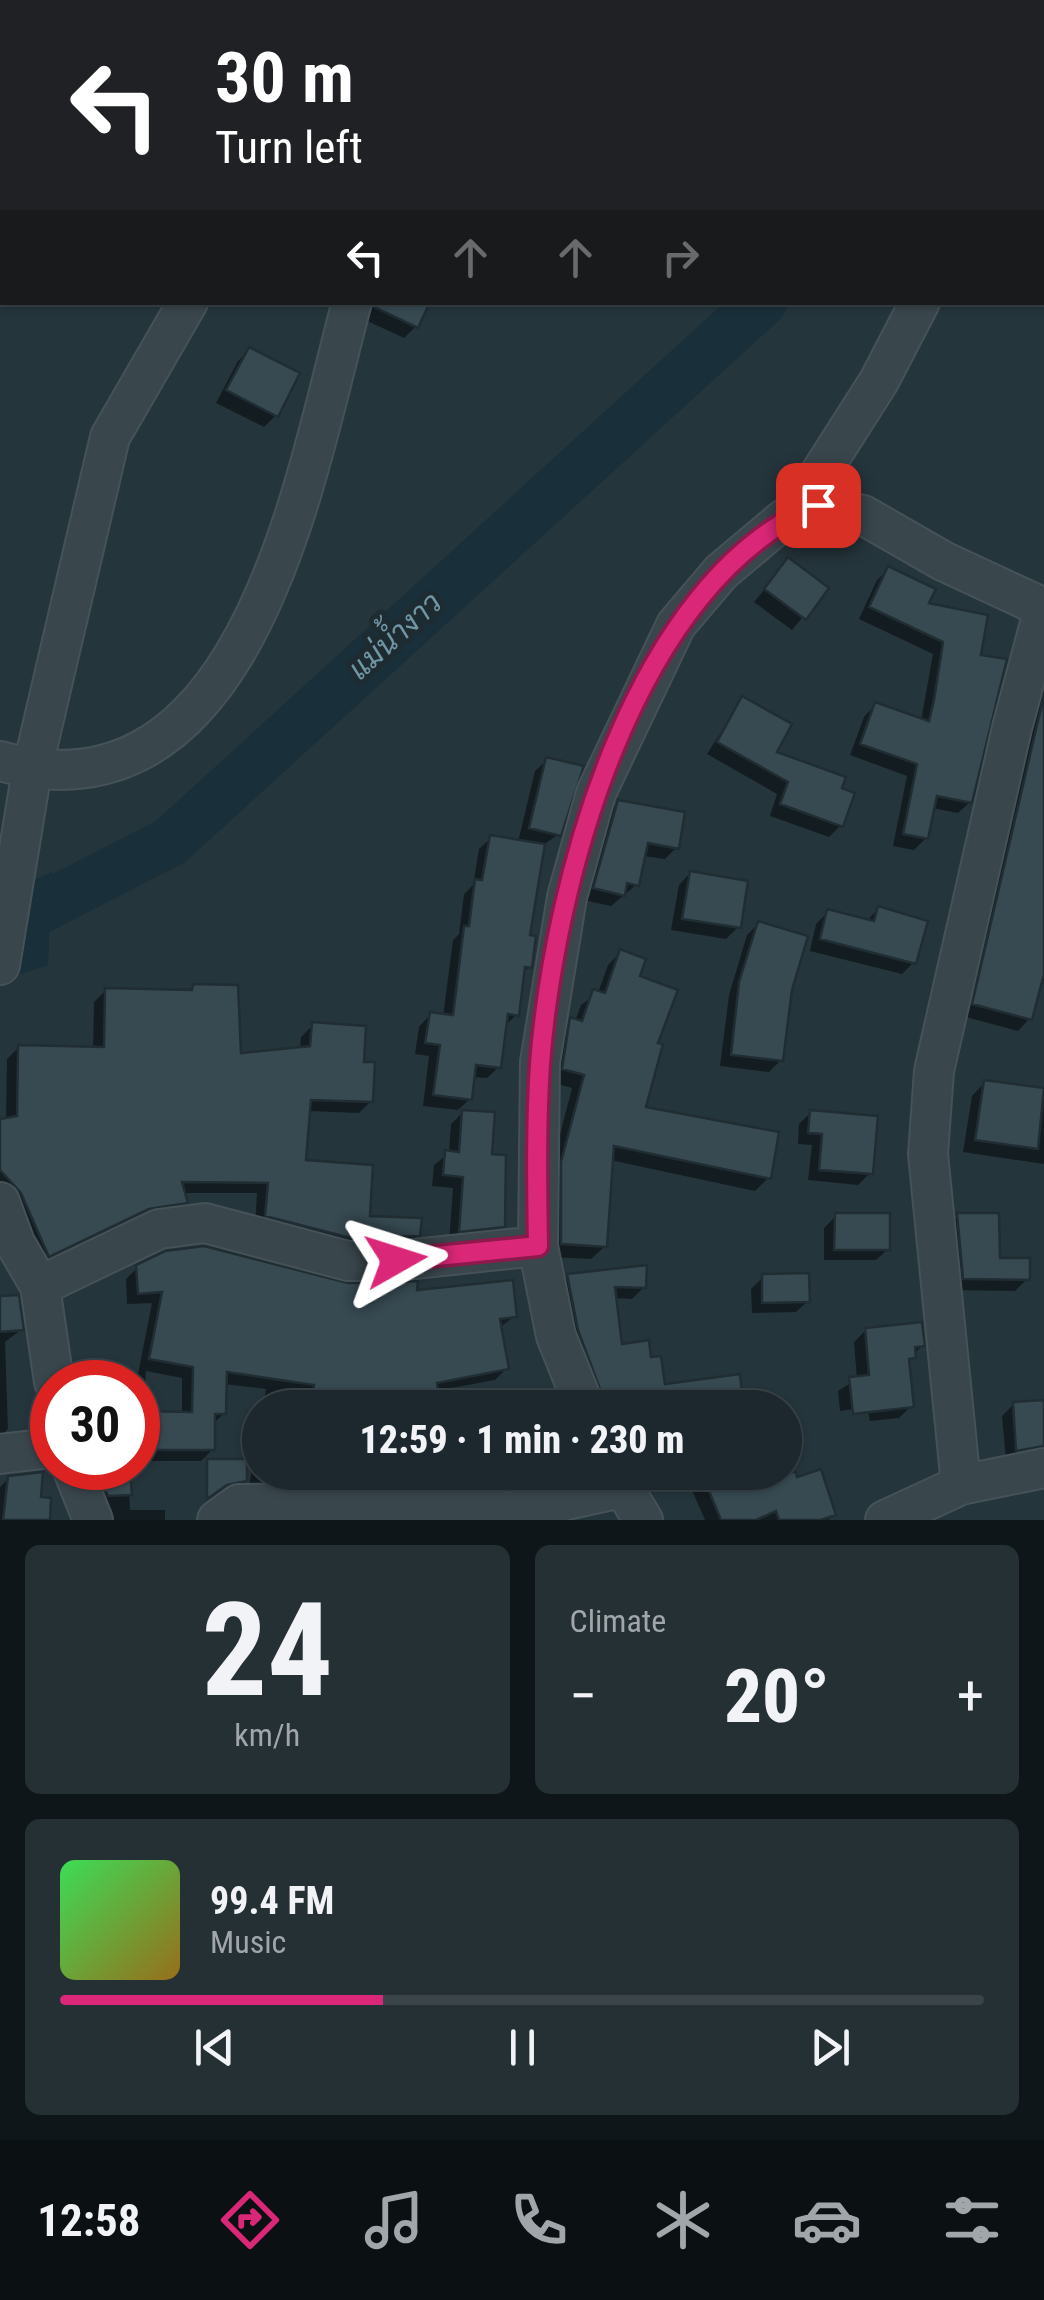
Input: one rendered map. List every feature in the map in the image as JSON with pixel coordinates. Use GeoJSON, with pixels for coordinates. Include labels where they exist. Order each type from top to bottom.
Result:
{"type":"FeatureCollection","features":[{"type":"Feature","properties":{"kind":"street"},"geometry":{"type":"LineString","coordinates":[[0,966],[23,827],[16,766],[110,437],[186,305]]}},
{"type":"Feature","properties":{"kind":"street"},"geometry":{"type":"LineString","coordinates":[[16,766],[94,770],[141,752],[202,700],[243,642],[280,564],[351,305]]}},
{"type":"Feature","properties":{"kind":"street"},"geometry":{"type":"LineString","coordinates":[[818,505],[814,483],[879,381],[918,305]]}},
{"type":"Feature","properties":{"kind":"street"},"geometry":{"type":"LineString","coordinates":[[578,1390],[556,1336],[538,1246],[536,1144],[543,1042],[567,898],[596,793],[676,624],[721,572],[784,519],[818,505],[863,515],[943,561],[1044,608],[934,1071],[928,1154],[961,1485]]}},
{"type":"Feature","properties":{"kind":"street"},"geometry":{"type":"LineString","coordinates":[[0,1202],[14,1242],[40,1286],[51,1360]]}},
{"type":"Feature","properties":{"kind":"street"},"geometry":{"type":"LineString","coordinates":[[40,1286],[159,1229],[205,1223],[348,1260],[396,1260],[538,1246]]}},
{"type":"Feature","properties":{"kind":"street"},"geometry":{"type":"LineString","coordinates":[[0,1454],[30,1451]]}},
{"type":"Feature","properties":{"kind":"street"},"geometry":{"type":"LineString","coordinates":[[884,1520],[961,1485],[1044,1468]]}},
{"type":"Feature","properties":{"kind":"street"},"geometry":{"type":"LineString","coordinates":[[81,1490],[94,1520]]}},
{"type":"Feature","properties":{"kind":"street"},"geometry":{"type":"LineString","coordinates":[[217,1520],[239,1504],[342,1503],[513,1512],[584,1490]]}},
{"type":"Feature","properties":{"kind":"street"},"geometry":{"type":"LineString","coordinates":[[624,1490],[643,1520]]}},
{"type":"Feature","properties":{"kind":"water"},"geometry":{"type":"Polygon","coordinates":[[[52,872],[48,965],[0,981],[0,895],[52,872]]]}},
{"type":"Feature","properties":{"kind":"building"},"geometry":{"type":"Polygon","coordinates":[[[374,305],[429,305],[418,328],[374,305]]]}},
{"type":"Feature","properties":{"kind":"building"},"geometry":{"type":"Polygon","coordinates":[[[249,347],[300,373],[278,417],[226,390],[249,347]]]}},
{"type":"Feature","properties":{"kind":"building"},"geometry":{"type":"Polygon","coordinates":[[[788,557],[829,588],[806,620],[764,589],[788,557]]]}},
{"type":"Feature","properties":{"kind":"building"},"geometry":{"type":"Polygon","coordinates":[[[888,566],[936,589],[929,603],[988,615],[981,655],[1007,659],[972,803],[937,796],[928,839],[903,834],[917,764],[860,744],[875,702],[929,721],[934,700],[943,642],[869,607],[888,566]]]}},
{"type":"Feature","properties":{"kind":"building"},"geometry":{"type":"Polygon","coordinates":[[[1044,695],[1044,974],[1032,1020],[972,1004],[1044,695]]]}},
{"type":"Feature","properties":{"kind":"building"},"geometry":{"type":"Polygon","coordinates":[[[742,696],[792,724],[777,752],[846,777],[842,788],[855,793],[843,827],[780,804],[788,782],[717,742],[742,696]]]}},
{"type":"Feature","properties":{"kind":"building"},"geometry":{"type":"Polygon","coordinates":[[[546,757],[584,766],[561,836],[529,828],[546,757]]]}},
{"type":"Feature","properties":{"kind":"building"},"geometry":{"type":"Polygon","coordinates":[[[618,800],[685,812],[679,849],[648,843],[639,886],[627,883],[625,896],[593,888],[618,800]]]}},
{"type":"Feature","properties":{"kind":"building"},"geometry":{"type":"Polygon","coordinates":[[[490,835],[545,844],[530,935],[536,936],[532,968],[525,967],[519,1016],[508,1014],[501,1068],[476,1065],[472,1100],[433,1095],[440,1045],[425,1043],[430,1012],[453,1015],[464,926],[469,926],[475,879],[482,880],[490,835]]]}},
{"type":"Feature","properties":{"kind":"building"},"geometry":{"type":"Polygon","coordinates":[[[690,871],[748,881],[741,928],[682,919],[690,871]]]}},
{"type":"Feature","properties":{"kind":"building"},"geometry":{"type":"Polygon","coordinates":[[[878,906],[928,921],[916,964],[820,939],[827,909],[874,921],[878,906]]]}},
{"type":"Feature","properties":{"kind":"building"},"geometry":{"type":"Polygon","coordinates":[[[758,921],[808,936],[792,990],[783,1061],[731,1055],[739,982],[758,921]]]}},
{"type":"Feature","properties":{"kind":"building"},"geometry":{"type":"Polygon","coordinates":[[[620,949],[646,959],[640,976],[678,990],[658,1043],[663,1044],[646,1107],[779,1132],[771,1179],[614,1146],[607,1247],[561,1244],[561,1162],[584,1075],[562,1069],[570,1017],[582,1021],[593,989],[605,993],[620,949]]]}},
{"type":"Feature","properties":{"kind":"building"},"geometry":{"type":"Polygon","coordinates":[[[193,984],[238,985],[241,1053],[310,1046],[312,1022],[366,1026],[364,1062],[375,1062],[373,1102],[311,1100],[306,1160],[373,1165],[370,1216],[422,1218],[420,1236],[351,1238],[265,1216],[268,1183],[182,1182],[188,1203],[149,1209],[49,1257],[21,1193],[0,1170],[0,1119],[17,1116],[18,1045],[104,1047],[105,988],[192,990],[193,984]]]}},
{"type":"Feature","properties":{"kind":"building"},"geometry":{"type":"Polygon","coordinates":[[[984,1080],[1044,1088],[1038,1149],[975,1140],[984,1080]]]}},
{"type":"Feature","properties":{"kind":"building"},"geometry":{"type":"Polygon","coordinates":[[[462,1110],[495,1112],[492,1154],[506,1155],[505,1227],[459,1232],[463,1177],[443,1175],[445,1150],[459,1152],[462,1110]]]}},
{"type":"Feature","properties":{"kind":"building"},"geometry":{"type":"Polygon","coordinates":[[[810,1110],[878,1116],[873,1174],[819,1170],[822,1134],[808,1133],[810,1110]]]}},
{"type":"Feature","properties":{"kind":"building"},"geometry":{"type":"Polygon","coordinates":[[[835,1213],[890,1213],[890,1250],[834,1250],[835,1213]]]}},
{"type":"Feature","properties":{"kind":"building"},"geometry":{"type":"Polygon","coordinates":[[[957,1213],[999,1213],[1000,1258],[1030,1258],[1030,1280],[963,1279],[957,1213]]]}},
{"type":"Feature","properties":{"kind":"building"},"geometry":{"type":"Polygon","coordinates":[[[204,1246],[348,1283],[418,1281],[417,1290],[513,1280],[517,1317],[500,1319],[509,1369],[437,1383],[438,1390],[314,1390],[314,1385],[227,1372],[226,1414],[215,1414],[215,1450],[160,1450],[160,1411],[192,1412],[193,1367],[149,1359],[162,1292],[138,1294],[136,1265],[165,1251],[204,1246]]]}},
{"type":"Feature","properties":{"kind":"building"},"geometry":{"type":"Polygon","coordinates":[[[647,1265],[646,1288],[615,1287],[622,1344],[649,1340],[651,1357],[661,1356],[665,1384],[740,1374],[742,1390],[600,1390],[578,1330],[567,1274],[647,1265]]]}},
{"type":"Feature","properties":{"kind":"building"},"geometry":{"type":"Polygon","coordinates":[[[809,1273],[810,1302],[762,1303],[762,1274],[809,1273]]]}},
{"type":"Feature","properties":{"kind":"building"},"geometry":{"type":"Polygon","coordinates":[[[19,1295],[24,1330],[0,1332],[0,1296],[19,1295]]]}},
{"type":"Feature","properties":{"kind":"building"},"geometry":{"type":"Polygon","coordinates":[[[922,1322],[925,1346],[915,1347],[916,1358],[909,1359],[914,1407],[853,1414],[849,1377],[869,1375],[865,1328],[922,1322]]]}},
{"type":"Feature","properties":{"kind":"building"},"geometry":{"type":"Polygon","coordinates":[[[1044,1400],[1044,1446],[1016,1451],[1013,1402],[1044,1400]]]}},
{"type":"Feature","properties":{"kind":"building"},"geometry":{"type":"Polygon","coordinates":[[[207,1459],[242,1459],[242,1482],[227,1485],[207,1499],[207,1459]]]}},
{"type":"Feature","properties":{"kind":"building"},"geometry":{"type":"Polygon","coordinates":[[[821,1469],[836,1515],[821,1520],[779,1520],[776,1511],[756,1520],[721,1520],[708,1490],[802,1490],[802,1475],[821,1469]]]}},
{"type":"Feature","properties":{"kind":"building"},"geometry":{"type":"Polygon","coordinates":[[[30,1473],[30,1490],[42,1490],[41,1497],[51,1498],[50,1520],[3,1520],[8,1476],[30,1473]]]}},
{"type":"Feature","properties":{"kind":"building"},"geometry":{"type":"Polygon","coordinates":[[[105,1490],[132,1490],[132,1495],[108,1496],[105,1490]]]}},
{"type":"Feature","properties":{"kind":"waterway","name":"แม่น้ำงาว"},"geometry":{"type":"LineString","coordinates":[[0,929],[170,842],[759,305]]}},
{"type":"Feature","properties":{"kind":"route"},"geometry":{"type":"LineString","coordinates":[[396,1260],[538,1246],[536,1144],[540,1062],[567,898],[596,793],[676,624],[721,572],[784,519],[818,505]]}}]}
